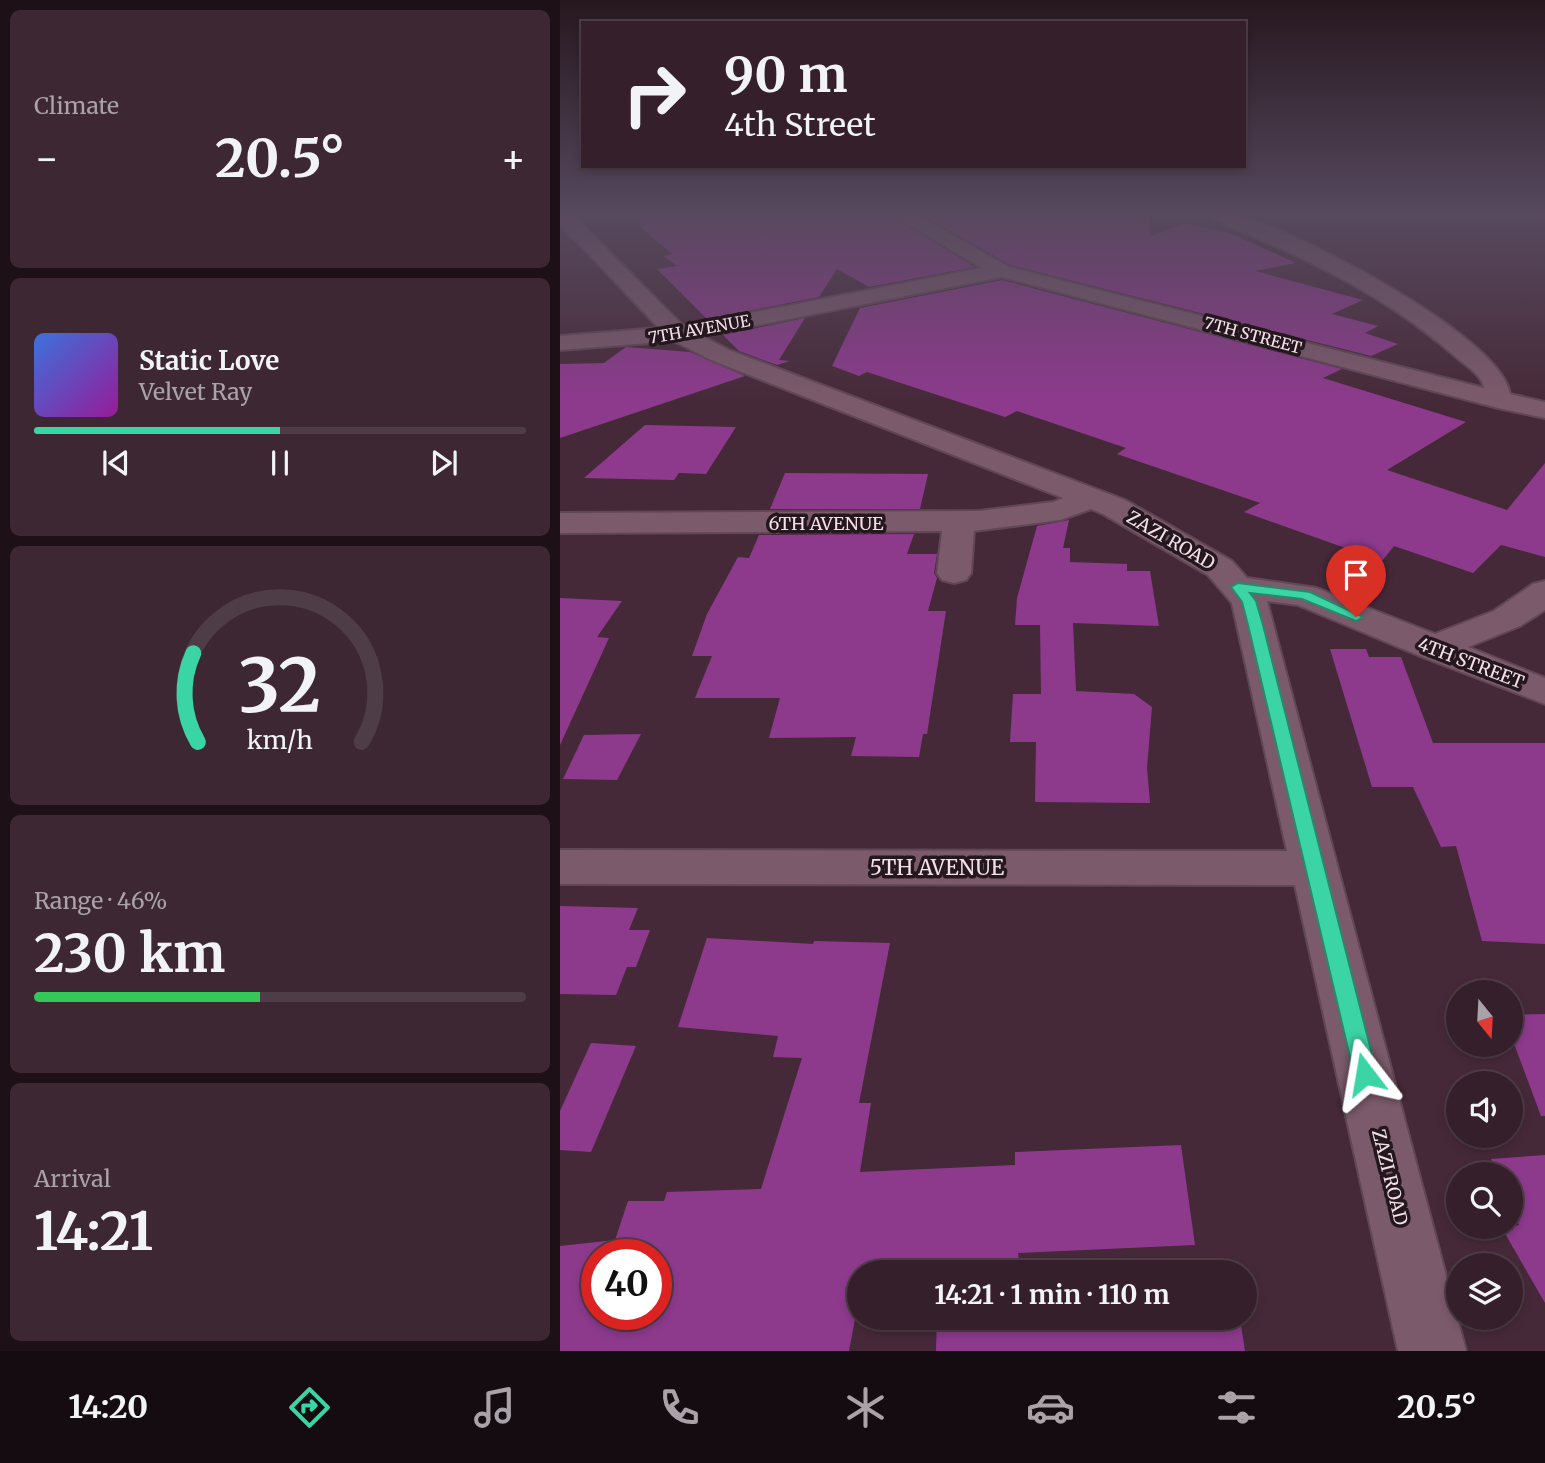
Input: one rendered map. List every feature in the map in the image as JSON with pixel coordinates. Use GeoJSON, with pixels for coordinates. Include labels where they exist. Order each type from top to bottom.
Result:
{"type":"FeatureCollection","features":[{"type":"Feature","properties":{"kind":"street","name":"ZAZI ROAD"},"geometry":{"type":"LineString","coordinates":[[621,276],[678,334],[720,355],[792,384],[1123,511],[1188,546],[1220,568],[1249,601],[1432,1351]]}},
{"type":"Feature","properties":{"kind":"street","name":"7TH AVENUE"},"geometry":{"type":"LineString","coordinates":[[560,343],[678,334],[976,276]]}},
{"type":"Feature","properties":{"kind":"street","name":"7TH STREET"},"geometry":{"type":"LineString","coordinates":[[1021,276],[1545,410]]}},
{"type":"Feature","properties":{"kind":"street"},"geometry":{"type":"LineString","coordinates":[[1358,276],[1399,302],[1489,373],[1496,383],[1498,400]]}},
{"type":"Feature","properties":{"kind":"street","name":"6TH AVENUE"},"geometry":{"type":"LineString","coordinates":[[560,523],[959,522],[1060,511],[1089,498]]}},
{"type":"Feature","properties":{"kind":"street"},"geometry":{"type":"LineString","coordinates":[[954,573],[959,522]]}},
{"type":"Feature","properties":{"kind":"street","name":"4TH STREET"},"geometry":{"type":"LineString","coordinates":[[1238,587],[1305,595],[1545,692]]}},
{"type":"Feature","properties":{"kind":"street"},"geometry":{"type":"LineString","coordinates":[[1433,648],[1518,613],[1545,591]]}},
{"type":"Feature","properties":{"kind":"street","name":"5TH AVENUE"},"geometry":{"type":"LineString","coordinates":[[560,867],[1314,868]]}},
{"type":"Feature","properties":{"kind":"building"},"geometry":{"type":"Polygon","coordinates":[[[664,276],[832,276],[819,297],[707,319],[664,276]]]}},
{"type":"Feature","properties":{"kind":"building"},"geometry":{"type":"Polygon","coordinates":[[[850,276],[927,276],[869,287],[850,276]]]}},
{"type":"Feature","properties":{"kind":"building"},"geometry":{"type":"Polygon","coordinates":[[[1054,276],[1274,276],[1363,300],[1332,314],[1378,326],[1365,333],[1398,344],[1371,356],[1054,276]]]}},
{"type":"Feature","properties":{"kind":"building"},"geometry":{"type":"Polygon","coordinates":[[[1002,280],[1342,369],[1323,378],[1466,422],[1387,470],[1507,510],[1545,463],[1545,557],[1501,545],[1473,573],[1394,546],[1382,561],[1244,512],[1260,503],[1117,454],[1126,448],[1017,411],[1005,417],[867,372],[859,376],[832,366],[860,308],[1002,280]]]}},
{"type":"Feature","properties":{"kind":"building"},"geometry":{"type":"Polygon","coordinates":[[[805,318],[779,360],[790,361],[777,365],[739,351],[723,335],[805,318]]]}},
{"type":"Feature","properties":{"kind":"building"},"geometry":{"type":"Polygon","coordinates":[[[626,347],[690,352],[745,376],[560,438],[560,364],[604,363],[626,347]]]}},
{"type":"Feature","properties":{"kind":"building"},"geometry":{"type":"Polygon","coordinates":[[[645,425],[736,427],[706,474],[679,473],[674,480],[584,478],[645,425]]]}},
{"type":"Feature","properties":{"kind":"building"},"geometry":{"type":"Polygon","coordinates":[[[785,473],[928,474],[920,509],[770,509],[785,473]]]}},
{"type":"Feature","properties":{"kind":"building"},"geometry":{"type":"Polygon","coordinates":[[[1069,520],[1063,548],[1070,548],[1070,562],[1127,564],[1127,571],[1150,571],[1159,626],[1073,623],[1076,691],[1134,694],[1152,707],[1147,768],[1150,803],[1035,802],[1036,742],[1010,742],[1013,694],[1041,694],[1040,625],[1015,625],[1017,598],[1037,526],[1069,520]]]}},
{"type":"Feature","properties":{"kind":"building"},"geometry":{"type":"Polygon","coordinates":[[[914,534],[907,554],[937,554],[934,573],[937,578],[928,611],[946,611],[927,734],[923,734],[919,757],[851,756],[856,737],[769,738],[780,698],[695,698],[712,656],[692,656],[707,614],[738,557],[749,558],[759,535],[914,534]]]}},
{"type":"Feature","properties":{"kind":"building"},"geometry":{"type":"Polygon","coordinates":[[[560,598],[622,601],[597,637],[609,638],[560,745],[560,598]]]}},
{"type":"Feature","properties":{"kind":"building"},"geometry":{"type":"Polygon","coordinates":[[[1330,649],[1366,649],[1369,657],[1401,657],[1433,743],[1545,743],[1545,944],[1482,941],[1456,846],[1441,847],[1413,787],[1372,787],[1330,649]]]}},
{"type":"Feature","properties":{"kind":"building"},"geometry":{"type":"Polygon","coordinates":[[[641,734],[617,780],[563,779],[584,735],[641,734]]]}},
{"type":"Feature","properties":{"kind":"building"},"geometry":{"type":"Polygon","coordinates":[[[560,906],[638,908],[629,930],[650,930],[636,967],[627,967],[616,995],[560,994],[560,906]]]}},
{"type":"Feature","properties":{"kind":"building"},"geometry":{"type":"Polygon","coordinates":[[[707,938],[813,944],[814,941],[890,943],[859,1103],[871,1103],[860,1172],[1015,1165],[1015,1152],[1181,1145],[1195,1245],[1018,1253],[1019,1260],[847,1260],[847,1330],[853,1330],[849,1351],[560,1351],[560,1246],[581,1244],[581,1330],[672,1330],[672,1239],[615,1239],[628,1201],[664,1201],[667,1192],[761,1189],[802,1058],[773,1057],[778,1036],[678,1027],[707,938]]]}},
{"type":"Feature","properties":{"kind":"building"},"geometry":{"type":"Polygon","coordinates":[[[1545,1014],[1545,1116],[1541,1116],[1519,1057],[1523,1057],[1523,1015],[1545,1014]]]}},
{"type":"Feature","properties":{"kind":"building"},"geometry":{"type":"Polygon","coordinates":[[[591,1043],[636,1046],[591,1152],[560,1150],[560,1111],[591,1043]]]}},
{"type":"Feature","properties":{"kind":"building"},"geometry":{"type":"Polygon","coordinates":[[[1545,1155],[1545,1303],[1523,1265],[1523,1253],[1516,1253],[1508,1239],[1523,1239],[1523,1162],[1492,1162],[1491,1159],[1545,1155]]]}},
{"type":"Feature","properties":{"kind":"building"},"geometry":{"type":"Polygon","coordinates":[[[937,1330],[1242,1330],[1245,1351],[936,1351],[937,1330]]]}},
{"type":"Feature","properties":{"kind":"route"},"geometry":{"type":"LineString","coordinates":[[1356,617],[1305,595],[1238,587],[1249,601],[1365,1074]]}}]}
